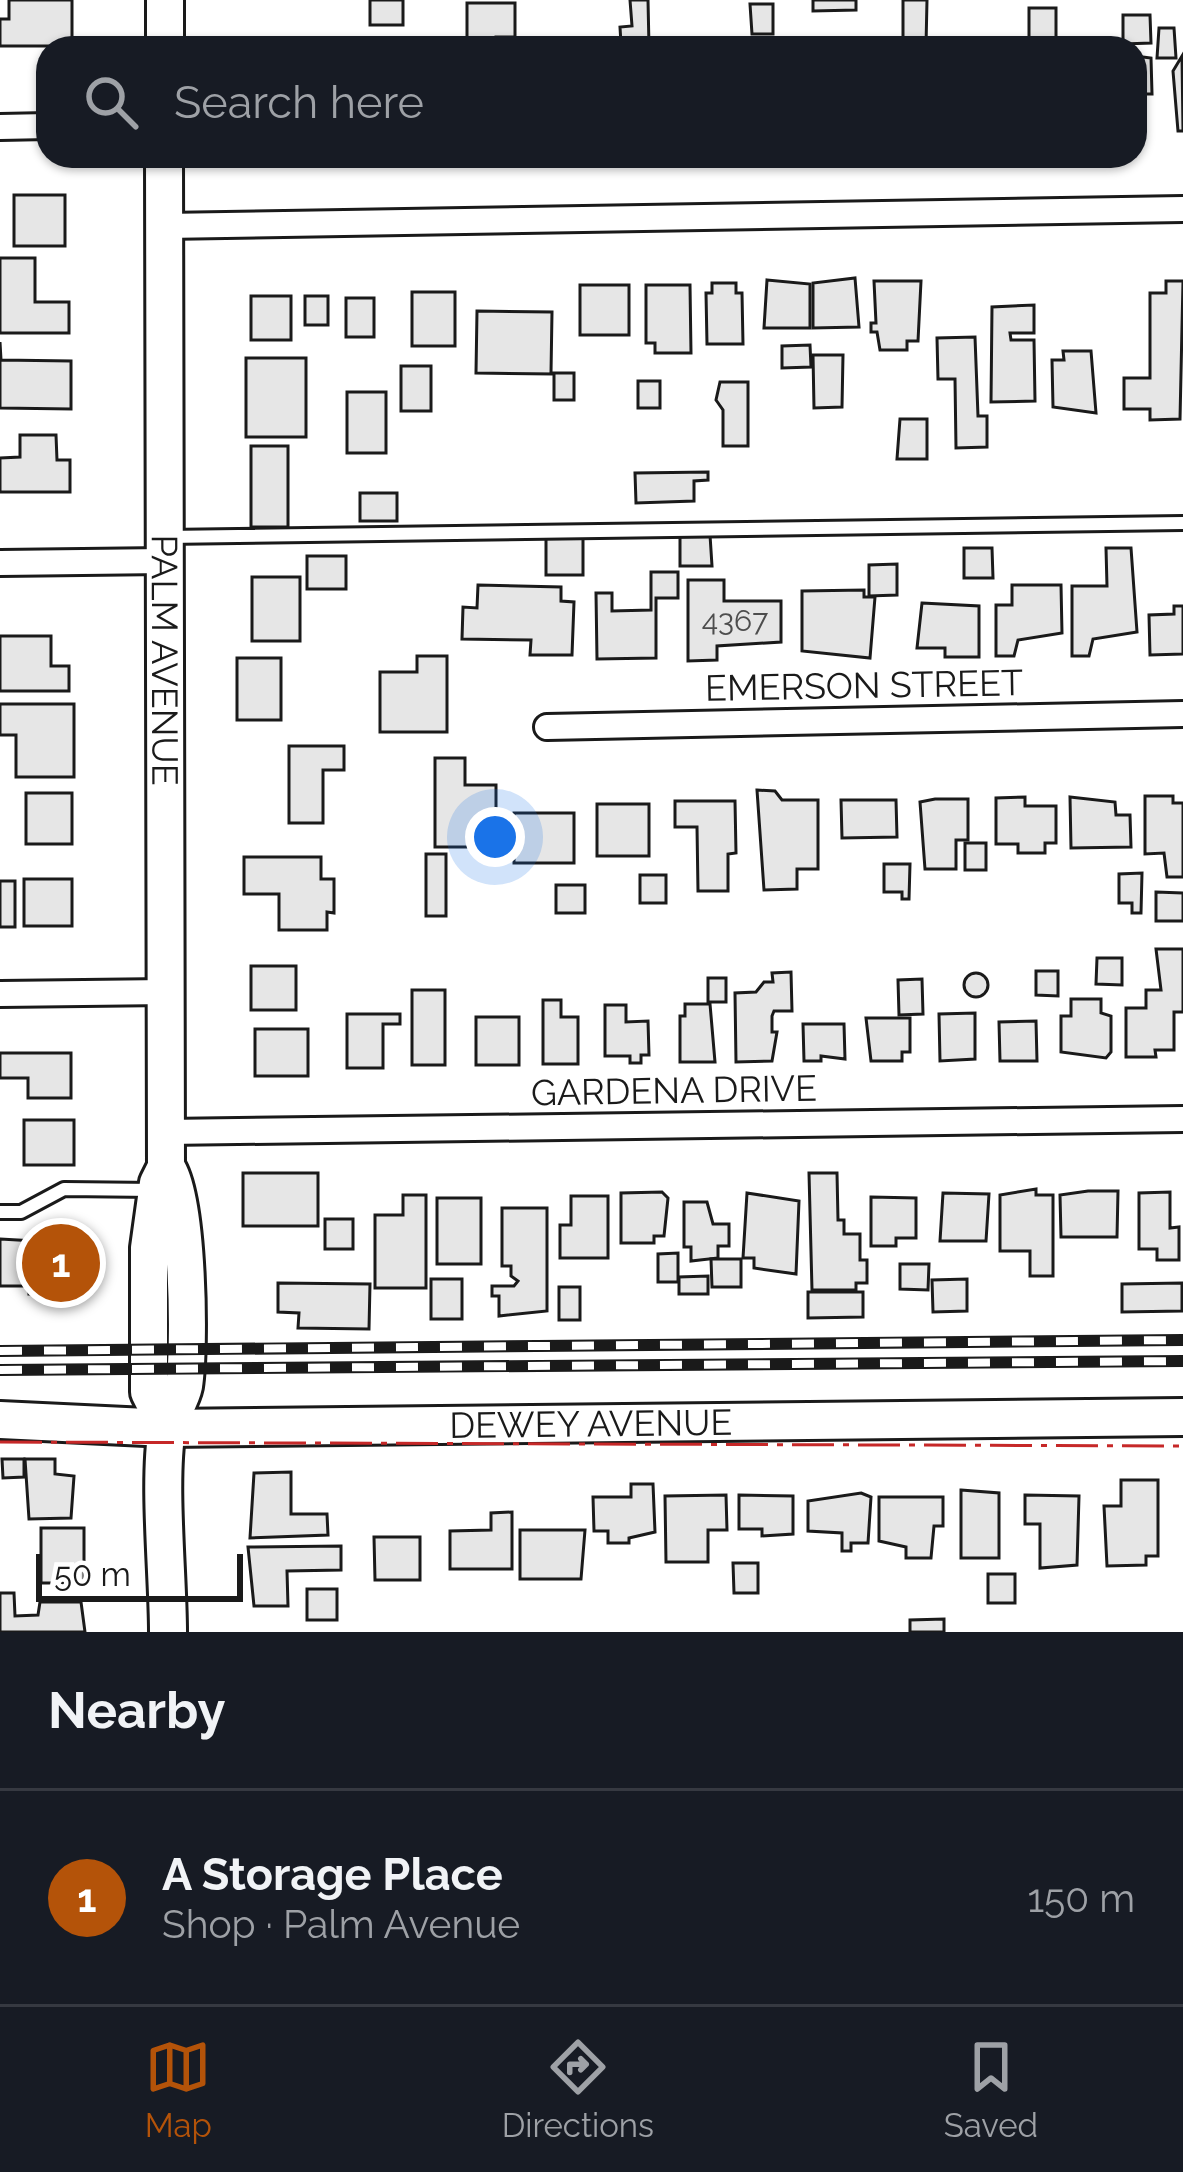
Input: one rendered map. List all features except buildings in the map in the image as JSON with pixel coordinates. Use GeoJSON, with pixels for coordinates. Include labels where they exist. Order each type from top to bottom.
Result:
{"type":"FeatureCollection","features":[{"type":"Feature","properties":{"kind":"street"},"geometry":{"type":"LineString","coordinates":[[165,0],[165,36]]}},
{"type":"Feature","properties":{"kind":"street"},"geometry":{"type":"LineString","coordinates":[[0,127],[36,126]]}},
{"type":"Feature","properties":{"kind":"street","name":"PALM AVENUE"},"geometry":{"type":"LineString","coordinates":[[164,168],[167,992],[163,1163],[175,1179],[184,1249],[184,1389],[167,1427],[168,1632]]}},
{"type":"Feature","properties":{"kind":"street"},"geometry":{"type":"LineString","coordinates":[[165,226],[1183,209]]}},
{"type":"Feature","properties":{"kind":"street"},"geometry":{"type":"LineString","coordinates":[[0,563],[165,549]]}},
{"type":"Feature","properties":{"kind":"street","name":"EMERSON STREET"},"geometry":{"type":"LineString","coordinates":[[547,727],[1183,715]]}},
{"type":"Feature","properties":{"kind":"street"},"geometry":{"type":"LineString","coordinates":[[0,994],[167,992]]}},
{"type":"Feature","properties":{"kind":"street","name":"GARDENA DRIVE"},"geometry":{"type":"LineString","coordinates":[[163,1163],[1183,1119]]}},
{"type":"Feature","properties":{"kind":"street","name":"DEWEY AVENUE"},"geometry":{"type":"LineString","coordinates":[[0,1420],[167,1427],[1183,1418]]}},
{"type":"Feature","properties":{"kind":"lane"},"geometry":{"type":"LineString","coordinates":[[165,549],[1183,523]]}},
{"type":"Feature","properties":{"kind":"lane"},"geometry":{"type":"LineString","coordinates":[[0,1212],[21,1212],[64,1189],[163,1163]]}},
{"type":"Feature","properties":{"kind":"railway"},"geometry":{"type":"LineString","coordinates":[[0,1351],[1183,1340]]}},
{"type":"Feature","properties":{"kind":"railway"},"geometry":{"type":"LineString","coordinates":[[0,1370],[1183,1361]]}},
{"type":"Feature","properties":{"kind":"power"},"geometry":{"type":"LineString","coordinates":[[0,1442],[1183,1446]]}},
{"type":"Feature","properties":{"kind":"place","name":"A Storage Place"},"geometry":{"type":"Point","coordinates":[61,1263]}}]}
